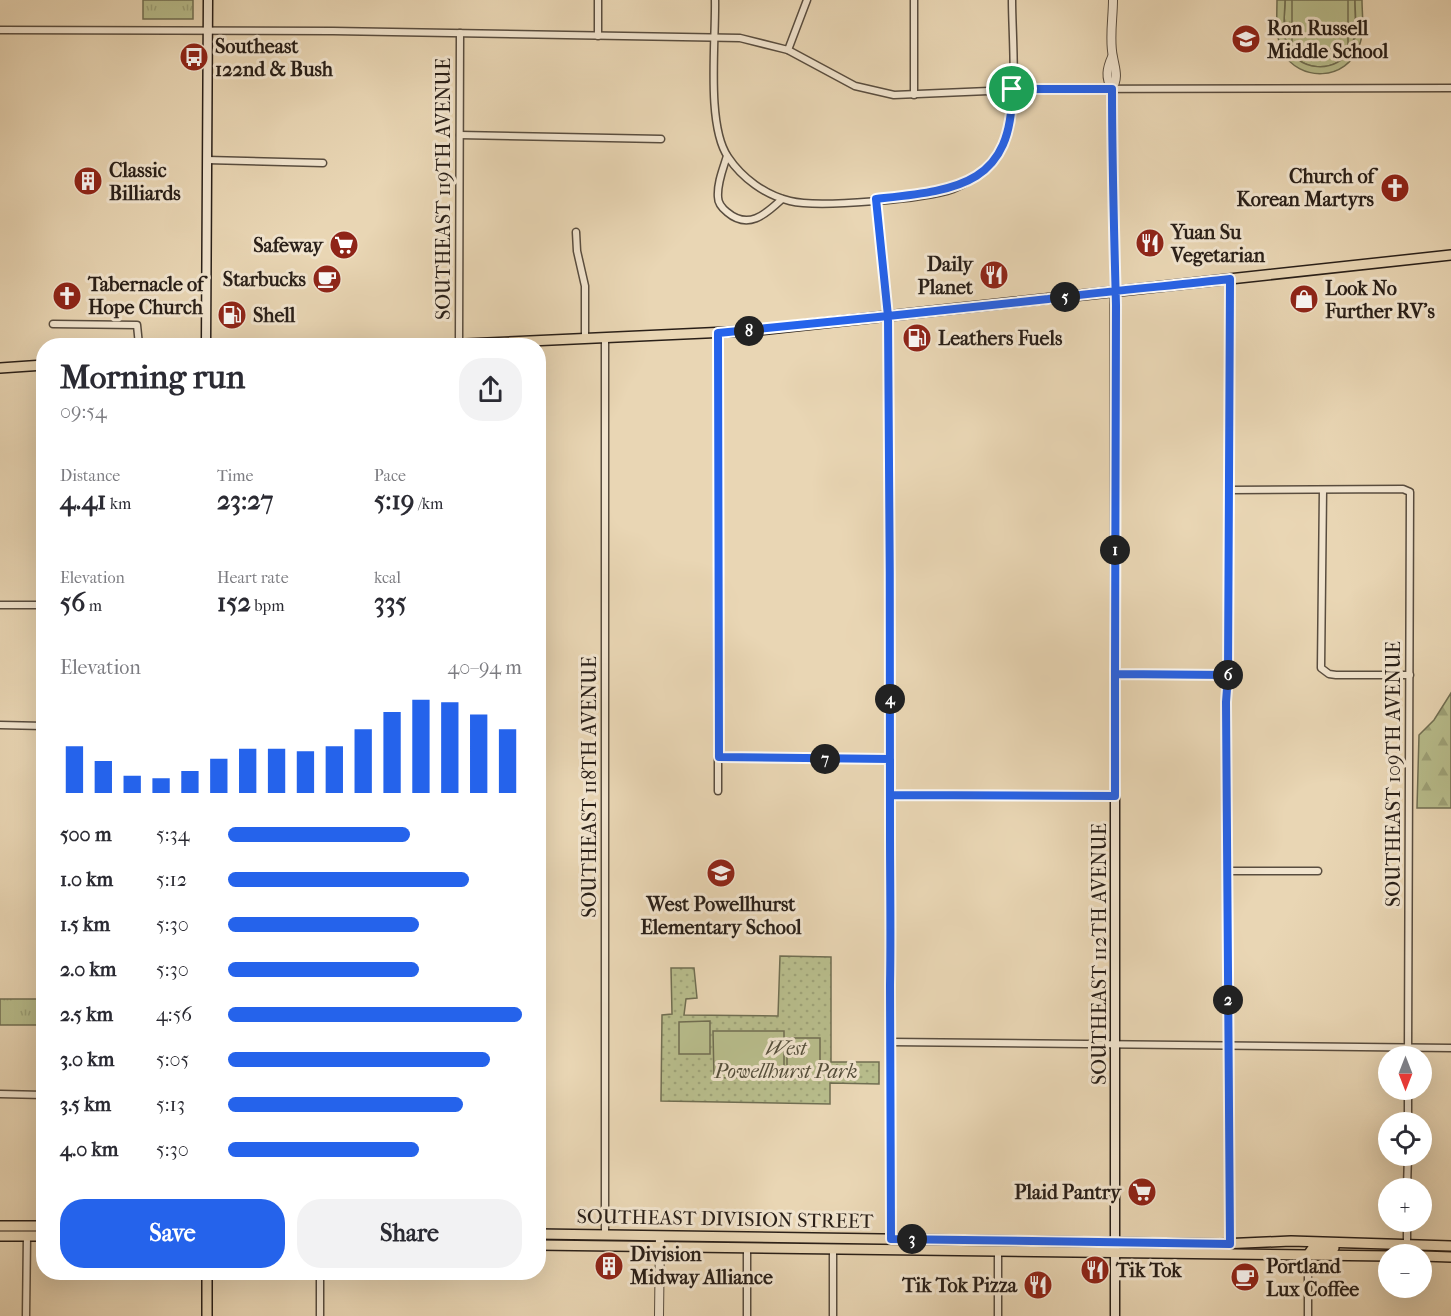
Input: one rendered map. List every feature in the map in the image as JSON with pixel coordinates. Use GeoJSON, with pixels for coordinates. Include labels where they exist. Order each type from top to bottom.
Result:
{"type":"FeatureCollection","features":[{"type":"Feature","properties":{"kind":"main road"},"geometry":{"type":"LineString","coordinates":[[206,338],[208,0]]}},
{"type":"Feature","properties":{"kind":"main road"},"geometry":{"type":"LineString","coordinates":[[546,341],[718,333],[1451,255]]}},
{"type":"Feature","properties":{"kind":"main road","name":"SOUTHEAST 112TH AVENUE"},"geometry":{"type":"LineString","coordinates":[[1115,292],[1115,1316]]}},
{"type":"Feature","properties":{"kind":"main road"},"geometry":{"type":"LineString","coordinates":[[0,368],[36,366]]}},
{"type":"Feature","properties":{"kind":"main road"},"geometry":{"type":"LineString","coordinates":[[0,1226],[36,1226]]}},
{"type":"Feature","properties":{"kind":"main road"},"geometry":{"type":"LineString","coordinates":[[27,1236],[36,1230]]}},
{"type":"Feature","properties":{"kind":"main road","name":"SOUTHEAST DIVISION STREET"},"geometry":{"type":"LineString","coordinates":[[546,1235],[1230,1244],[1291,1241],[1378,1244]]}},
{"type":"Feature","properties":{"kind":"main road"},"geometry":{"type":"LineString","coordinates":[[0,1236],[36,1236]]}},
{"type":"Feature","properties":{"kind":"main road"},"geometry":{"type":"LineString","coordinates":[[1308,1255],[1312,1249],[1351,1248],[1357,1244]]}},
{"type":"Feature","properties":{"kind":"main road","name":"SOUTHEAST DIVISION STREET"},"geometry":{"type":"LineString","coordinates":[[546,1245],[1378,1256]]}},
{"type":"Feature","properties":{"kind":"main road","name":"SOUTHEAST DIVISION STREET"},"geometry":{"type":"LineString","coordinates":[[1432,1246],[1451,1246]]}},
{"type":"Feature","properties":{"kind":"main road"},"geometry":{"type":"LineString","coordinates":[[1432,1256],[1451,1257]]}},
{"type":"Feature","properties":{"kind":"main road"},"geometry":{"type":"LineString","coordinates":[[207,1280],[207,1316]]}},
{"type":"Feature","properties":{"kind":"street"},"geometry":{"type":"LineString","coordinates":[[598,0],[598,36]]}},
{"type":"Feature","properties":{"kind":"street"},"geometry":{"type":"LineString","coordinates":[[715,0],[716,125],[727,156],[748,180],[782,199],[817,204],[952,189],[982,171],[1004,142],[1012,108],[1012,0]]}},
{"type":"Feature","properties":{"kind":"street"},"geometry":{"type":"LineString","coordinates":[[788,51],[807,0]]}},
{"type":"Feature","properties":{"kind":"street"},"geometry":{"type":"LineString","coordinates":[[914,0],[914,95]]}},
{"type":"Feature","properties":{"kind":"street","name":"SOUTHEAST 112TH AVENUE"},"geometry":{"type":"LineString","coordinates":[[1113,0],[1113,57],[1108,66],[1107,82],[1112,89],[1112,228],[1115,292]]}},
{"type":"Feature","properties":{"kind":"street"},"geometry":{"type":"LineString","coordinates":[[0,30],[208,29],[716,37],[756,40],[788,51],[855,86],[887,94],[914,95],[1012,89],[1451,88]]}},
{"type":"Feature","properties":{"kind":"street","name":"SOUTHEAST 119TH AVENUE"},"geometry":{"type":"LineString","coordinates":[[459,338],[460,33]]}},
{"type":"Feature","properties":{"kind":"street"},"geometry":{"type":"LineString","coordinates":[[460,135],[661,139]]}},
{"type":"Feature","properties":{"kind":"street"},"geometry":{"type":"LineString","coordinates":[[727,156],[719,183],[718,197],[723,209],[733,217],[745,221],[759,218],[782,199]]}},
{"type":"Feature","properties":{"kind":"street"},"geometry":{"type":"LineString","coordinates":[[207,160],[323,163]]}},
{"type":"Feature","properties":{"kind":"street"},"geometry":{"type":"LineString","coordinates":[[876,199],[888,316],[891,1239]]}},
{"type":"Feature","properties":{"kind":"street"},"geometry":{"type":"LineString","coordinates":[[576,232],[577,251],[585,286],[585,339]]}},
{"type":"Feature","properties":{"kind":"street"},"geometry":{"type":"LineString","coordinates":[[1230,279],[1227,871],[1230,1244]]}},
{"type":"Feature","properties":{"kind":"street"},"geometry":{"type":"LineString","coordinates":[[53,324],[137,325],[138,338]]}},
{"type":"Feature","properties":{"kind":"street"},"geometry":{"type":"LineString","coordinates":[[718,333],[718,791]]}},
{"type":"Feature","properties":{"kind":"street","name":"SOUTHEAST 118TH AVENUE"},"geometry":{"type":"LineString","coordinates":[[605,339],[605,1235]]}},
{"type":"Feature","properties":{"kind":"street","name":"SOUTHEAST 109TH AVENUE"},"geometry":{"type":"LineString","coordinates":[[1323,490],[1403,489],[1410,492],[1408,1046]]}},
{"type":"Feature","properties":{"kind":"street"},"geometry":{"type":"LineString","coordinates":[[1229,490],[1323,490],[1320,663],[1323,672],[1336,675],[1410,675]]}},
{"type":"Feature","properties":{"kind":"street"},"geometry":{"type":"LineString","coordinates":[[0,605],[36,605]]}},
{"type":"Feature","properties":{"kind":"street"},"geometry":{"type":"LineString","coordinates":[[1115,674],[1228,675]]}},
{"type":"Feature","properties":{"kind":"street"},"geometry":{"type":"LineString","coordinates":[[0,725],[36,726]]}},
{"type":"Feature","properties":{"kind":"street"},"geometry":{"type":"LineString","coordinates":[[719,757],[890,759]]}},
{"type":"Feature","properties":{"kind":"street"},"geometry":{"type":"LineString","coordinates":[[890,795],[1115,796]]}},
{"type":"Feature","properties":{"kind":"street"},"geometry":{"type":"LineString","coordinates":[[1227,871],[1318,871]]}},
{"type":"Feature","properties":{"kind":"street"},"geometry":{"type":"LineString","coordinates":[[890,1042],[1378,1048]]}},
{"type":"Feature","properties":{"kind":"street"},"geometry":{"type":"LineString","coordinates":[[1432,1048],[1451,1048]]}},
{"type":"Feature","properties":{"kind":"street"},"geometry":{"type":"LineString","coordinates":[[0,1094],[36,1095]]}},
{"type":"Feature","properties":{"kind":"street"},"geometry":{"type":"LineString","coordinates":[[26,1316],[27,1236]]}},
{"type":"Feature","properties":{"kind":"street"},"geometry":{"type":"LineString","coordinates":[[659,1316],[660,1236]]}},
{"type":"Feature","properties":{"kind":"street"},"geometry":{"type":"LineString","coordinates":[[747,1248],[747,1316]]}},
{"type":"Feature","properties":{"kind":"street"},"geometry":{"type":"LineString","coordinates":[[833,1249],[833,1316]]}},
{"type":"Feature","properties":{"kind":"street"},"geometry":{"type":"LineString","coordinates":[[998,1251],[998,1316]]}},
{"type":"Feature","properties":{"kind":"street"},"geometry":{"type":"LineString","coordinates":[[1308,1255],[1308,1316]]}},
{"type":"Feature","properties":{"kind":"street"},"geometry":{"type":"LineString","coordinates":[[320,1280],[320,1316]]}},
{"type":"Feature","properties":{"kind":"green space"},"geometry":{"type":"Polygon","coordinates":[[[143,0],[193,0],[193,19],[143,19],[143,0]]]}},
{"type":"Feature","properties":{"kind":"green space"},"geometry":{"type":"Polygon","coordinates":[[[1277,0],[1285,0],[1284,32],[1291,52],[1307,65],[1318,67],[1337,62],[1346,56],[1352,47],[1356,30],[1355,0],[1362,0],[1362,35],[1353,58],[1344,66],[1322,74],[1300,69],[1282,51],[1278,39],[1277,0]]]}},
{"type":"Feature","properties":{"kind":"green space"},"geometry":{"type":"Polygon","coordinates":[[[1285,0],[1355,0],[1354,39],[1349,51],[1342,59],[1325,67],[1305,64],[1297,59],[1286,42],[1285,0]]]}},
{"type":"Feature","properties":{"kind":"green space"},"geometry":{"type":"Polygon","coordinates":[[[1292,0],[1348,0],[1348,49],[1292,49],[1292,0]]]}},
{"type":"Feature","properties":{"kind":"green space"},"geometry":{"type":"Polygon","coordinates":[[[1451,693],[1451,808],[1417,808],[1419,735],[1434,720],[1451,693]]]}},
{"type":"Feature","properties":{"kind":"green space","name":"West Powellhurst Park"},"geometry":{"type":"Polygon","coordinates":[[[780,956],[831,957],[831,1062],[879,1062],[879,1084],[830,1083],[830,1104],[661,1101],[662,1015],[672,1014],[671,968],[694,968],[697,998],[686,999],[684,1015],[778,1016],[780,956]]]}},
{"type":"Feature","properties":{"kind":"green space"},"geometry":{"type":"Polygon","coordinates":[[[0,999],[36,999],[36,1025],[0,1025],[0,999]]]}},
{"type":"Feature","properties":{"kind":"green space"},"geometry":{"type":"Polygon","coordinates":[[[710,1021],[710,1054],[679,1054],[679,1022],[710,1021]]]}},
{"type":"Feature","properties":{"kind":"green space"},"geometry":{"type":"Polygon","coordinates":[[[713,1031],[784,1031],[784,1077],[714,1078],[713,1031]]]}},
{"type":"Feature","properties":{"kind":"green space"},"geometry":{"type":"Polygon","coordinates":[[[787,1038],[820,1038],[820,1076],[787,1076],[787,1038]]]}},
{"type":"Feature","properties":{"kind":"place","name":"Ron Russell Middle School"},"geometry":{"type":"Point","coordinates":[1246,39]}},
{"type":"Feature","properties":{"kind":"place","name":"Southeast 122nd & Bush"},"geometry":{"type":"Point","coordinates":[194,57]}},
{"type":"Feature","properties":{"kind":"place","name":"Classic Billiards"},"geometry":{"type":"Point","coordinates":[88,181]}},
{"type":"Feature","properties":{"kind":"place","name":"Church of Korean Martyrs"},"geometry":{"type":"Point","coordinates":[1395,188]}},
{"type":"Feature","properties":{"kind":"place","name":"Yuan Su Vegetarian"},"geometry":{"type":"Point","coordinates":[1150,243]}},
{"type":"Feature","properties":{"kind":"place","name":"Safeway"},"geometry":{"type":"Point","coordinates":[344,245]}},
{"type":"Feature","properties":{"kind":"place","name":"Daily Planet"},"geometry":{"type":"Point","coordinates":[994,275]}},
{"type":"Feature","properties":{"kind":"place","name":"Starbucks"},"geometry":{"type":"Point","coordinates":[327,279]}},
{"type":"Feature","properties":{"kind":"place","name":"Tabernacle of Hope Church"},"geometry":{"type":"Point","coordinates":[67,296]}},
{"type":"Feature","properties":{"kind":"place","name":"Look No Further RV's"},"geometry":{"type":"Point","coordinates":[1304,299]}},
{"type":"Feature","properties":{"kind":"place","name":"Shell"},"geometry":{"type":"Point","coordinates":[232,315]}},
{"type":"Feature","properties":{"kind":"place","name":"Leathers Fuels"},"geometry":{"type":"Point","coordinates":[917,338]}},
{"type":"Feature","properties":{"kind":"place","name":"West Powellhurst Elementary School"},"geometry":{"type":"Point","coordinates":[721,873]}},
{"type":"Feature","properties":{"kind":"place","name":"Plaid Pantry"},"geometry":{"type":"Point","coordinates":[1142,1192]}},
{"type":"Feature","properties":{"kind":"place","name":"Division Midway Alliance"},"geometry":{"type":"Point","coordinates":[609,1266]}},
{"type":"Feature","properties":{"kind":"place","name":"Tik Tok"},"geometry":{"type":"Point","coordinates":[1095,1270]}},
{"type":"Feature","properties":{"kind":"place","name":"Portland Lux Coffee"},"geometry":{"type":"Point","coordinates":[1245,1277]}},
{"type":"Feature","properties":{"kind":"place","name":"Tik Tok Pizza"},"geometry":{"type":"Point","coordinates":[1038,1285]}},
{"type":"Feature","properties":{"kind":"route"},"geometry":{"type":"LineString","coordinates":[[1012,89],[1012,108],[1004,142],[982,171],[968,182],[952,189],[876,199],[888,316],[718,333],[719,757],[890,759],[890,795],[1115,796],[1115,674],[1172,675],[1228,675],[1230,279],[1115,292],[1090,294],[1069,297],[888,316],[890,464],[890,660],[890,795],[890,834],[890,963],[890,985],[890,1042],[891,1239],[1230,1244],[1226,702],[1228,675],[1115,674],[1116,305],[1115,292],[1115,279],[1112,228],[1112,89],[1012,89]]}}]}
